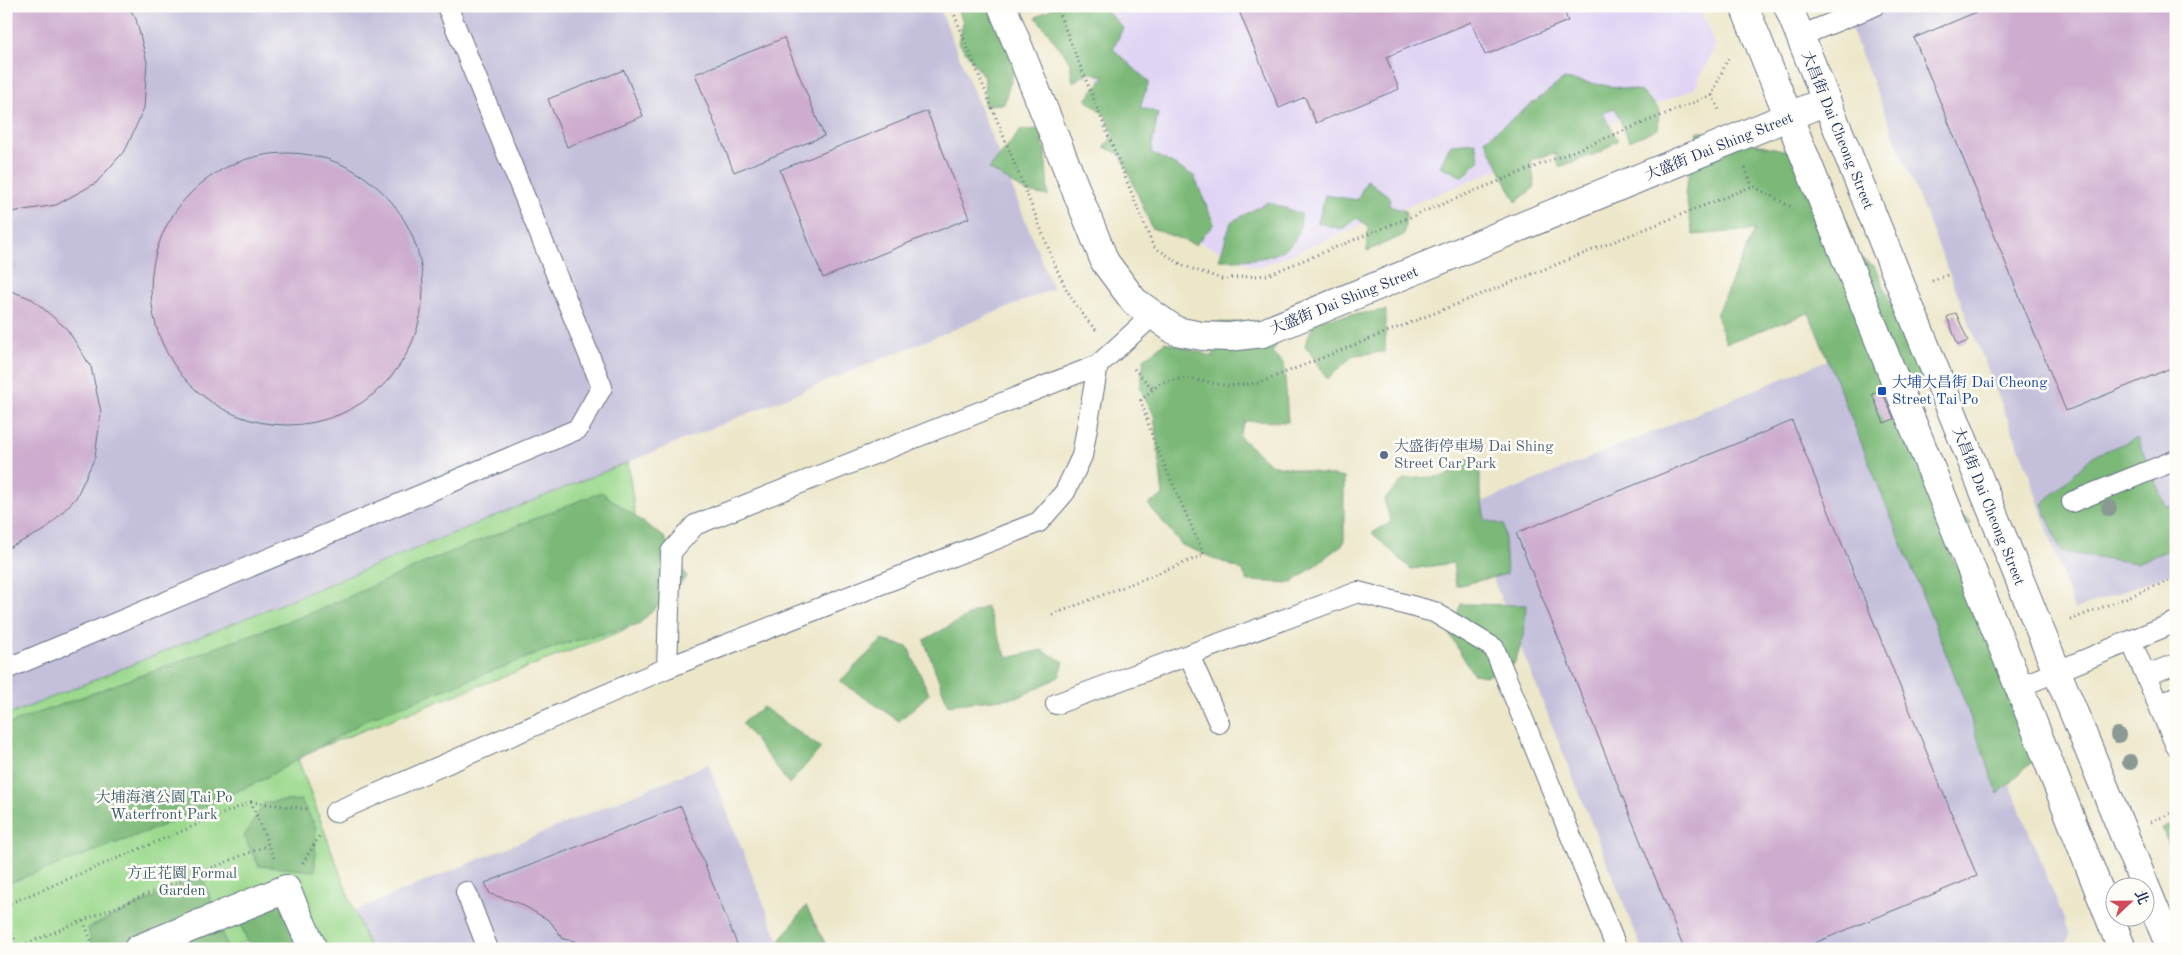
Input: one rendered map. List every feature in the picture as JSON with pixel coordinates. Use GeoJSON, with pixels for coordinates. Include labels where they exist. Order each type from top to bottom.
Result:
{"type":"FeatureCollection","features":[{"type":"Feature","properties":{"kind":"street","name":"大盛街 Dai Shing Street"},"geometry":{"type":"LineString","coordinates":[[1002,6],[1106,262],[1134,301],[1152,316],[1176,331],[1202,336],[1229,337],[1263,333],[1826,101]]}},
{"type":"Feature","properties":{"kind":"street"},"geometry":{"type":"LineString","coordinates":[[1744,6],[2019,687],[2122,949]]}},
{"type":"Feature","properties":{"kind":"street","name":"大昌街 Dai Cheong Street"},"geometry":{"type":"LineString","coordinates":[[1788,6],[2056,672],[2171,949]]}},
{"type":"Feature","properties":{"kind":"street"},"geometry":{"type":"LineString","coordinates":[[138,949],[286,889],[313,949]]}},
{"type":"Feature","properties":{"kind":"lane"},"geometry":{"type":"LineString","coordinates":[[6,669],[578,428],[602,388],[447,6]]}},
{"type":"Feature","properties":{"kind":"lane"},"geometry":{"type":"LineString","coordinates":[[1800,36],[1874,6]]}},
{"type":"Feature","properties":{"kind":"lane"},"geometry":{"type":"LineString","coordinates":[[667,668],[672,552],[695,525],[1098,365],[1152,316]]}},
{"type":"Feature","properties":{"kind":"lane"},"geometry":{"type":"LineString","coordinates":[[335,812],[667,668],[1039,522],[1065,492],[1082,456],[1098,365]]}},
{"type":"Feature","properties":{"kind":"lane"},"geometry":{"type":"LineString","coordinates":[[2072,502],[2176,460]]}},
{"type":"Feature","properties":{"kind":"lane"},"geometry":{"type":"LineString","coordinates":[[1056,704],[1358,592],[1434,612],[1494,648],[1618,949]]}},
{"type":"Feature","properties":{"kind":"lane"},"geometry":{"type":"LineString","coordinates":[[2019,687],[2176,622]]}},
{"type":"Feature","properties":{"kind":"lane"},"geometry":{"type":"LineString","coordinates":[[2131,641],[2146,675],[2167,701],[2174,736]]}},
{"type":"Feature","properties":{"kind":"lane"},"geometry":{"type":"LineString","coordinates":[[1189,655],[1219,723]]}},
{"type":"Feature","properties":{"kind":"lane"},"geometry":{"type":"LineString","coordinates":[[2146,675],[2176,664]]}},
{"type":"Feature","properties":{"kind":"lane"},"geometry":{"type":"LineString","coordinates":[[466,892],[488,949]]}},
{"type":"Feature","properties":{"kind":"path"},"geometry":{"type":"LineString","coordinates":[[951,6],[1048,244],[1057,273],[1084,317],[1153,389]]}},
{"type":"Feature","properties":{"kind":"path"},"geometry":{"type":"LineString","coordinates":[[1056,6],[1153,246],[1184,266],[1222,279],[1267,275],[1712,95],[1729,55],[1726,47]]}},
{"type":"Feature","properties":{"kind":"path"},"geometry":{"type":"LineString","coordinates":[[1052,615],[1204,554],[1153,439],[1141,400],[1160,383],[1185,378],[1229,386],[1259,383],[1752,186],[1794,208]]}},
{"type":"Feature","properties":{"kind":"path"},"geometry":{"type":"LineString","coordinates":[[1931,282],[1950,274]]}},
{"type":"Feature","properties":{"kind":"path"},"geometry":{"type":"LineString","coordinates":[[2067,621],[2176,578]]}},
{"type":"Feature","properties":{"kind":"path"},"geometry":{"type":"LineString","coordinates":[[251,802],[286,889]]}},
{"type":"Feature","properties":{"kind":"path"},"geometry":{"type":"LineString","coordinates":[[6,905],[251,802],[335,812],[286,889]]}},
{"type":"Feature","properties":{"kind":"path"},"geometry":{"type":"LineString","coordinates":[[2148,823],[2176,812]]}},
{"type":"Feature","properties":{"kind":"path"},"geometry":{"type":"LineString","coordinates":[[13,949],[268,845]]}},
{"type":"Feature","properties":{"kind":"path"},"geometry":{"type":"LineString","coordinates":[[6,920],[18,948]]}},
{"type":"Feature","properties":{"kind":"path"},"geometry":{"type":"LineString","coordinates":[[83,921],[95,949]]}},
{"type":"Feature","properties":{"kind":"shaded area"},"geometry":{"type":"Polygon","coordinates":[[[6,6],[939,6],[1053,289],[6,716],[6,6]]]}},
{"type":"Feature","properties":{"kind":"shaded area"},"geometry":{"type":"Polygon","coordinates":[[[1069,6],[1699,6],[1716,46],[1694,89],[1257,268],[1157,223],[1069,6]]]}},
{"type":"Feature","properties":{"kind":"shaded area"},"geometry":{"type":"Polygon","coordinates":[[[1842,6],[2176,6],[2176,571],[2074,610],[2026,465],[1842,6]]]}},
{"type":"Feature","properties":{"kind":"shaded area"},"geometry":{"type":"Polygon","coordinates":[[[1837,356],[2070,934],[2065,949],[1642,949],[1465,509],[1837,356]]]}},
{"type":"Feature","properties":{"kind":"shaded area"},"geometry":{"type":"Polygon","coordinates":[[[708,764],[782,949],[370,949],[354,911],[708,764]]]}},
{"type":"Feature","properties":{"kind":"green space"},"geometry":{"type":"Polygon","coordinates":[[[957,6],[991,6],[993,20],[1014,20],[1023,38],[1004,104],[984,105],[985,78],[959,43],[963,22],[957,6]]]}},
{"type":"Feature","properties":{"kind":"green space"},"geometry":{"type":"Polygon","coordinates":[[[1056,6],[1102,6],[1123,28],[1113,49],[1149,82],[1140,107],[1158,113],[1151,152],[1194,176],[1214,224],[1195,245],[1152,228],[1121,155],[1104,147],[1114,135],[1105,115],[1086,100],[1104,76],[1089,72],[1073,82],[1069,60],[1036,17],[1056,6]]]}},
{"type":"Feature","properties":{"kind":"green space"},"geometry":{"type":"Polygon","coordinates":[[[1564,79],[1641,91],[1659,109],[1658,129],[1629,141],[1615,108],[1602,112],[1618,140],[1601,152],[1559,167],[1555,153],[1531,160],[1535,187],[1516,202],[1485,140],[1564,79]]]}},
{"type":"Feature","properties":{"kind":"green space"},"geometry":{"type":"Polygon","coordinates":[[[1041,129],[1046,161],[1048,196],[1026,192],[989,169],[1021,130],[1041,129]]]}},
{"type":"Feature","properties":{"kind":"green space"},"geometry":{"type":"Polygon","coordinates":[[[1698,131],[1783,150],[1815,152],[1850,229],[1856,255],[1876,267],[1923,375],[1894,409],[1927,421],[1927,485],[1971,523],[1950,555],[1962,574],[2035,759],[1998,794],[1959,686],[1809,313],[1726,343],[1716,315],[1755,230],[1693,235],[1685,192],[1698,131]]]}},
{"type":"Feature","properties":{"kind":"green space"},"geometry":{"type":"Polygon","coordinates":[[[1475,142],[1480,160],[1463,177],[1440,166],[1451,144],[1475,142]]]}},
{"type":"Feature","properties":{"kind":"green space"},"geometry":{"type":"Polygon","coordinates":[[[1367,180],[1390,197],[1389,206],[1406,211],[1404,235],[1367,251],[1368,227],[1357,218],[1342,229],[1318,223],[1325,195],[1357,200],[1367,180]]]}},
{"type":"Feature","properties":{"kind":"green space"},"geometry":{"type":"Polygon","coordinates":[[[1268,202],[1301,214],[1299,230],[1293,241],[1284,250],[1273,255],[1246,260],[1219,260],[1231,222],[1268,202]]]}},
{"type":"Feature","properties":{"kind":"green space"},"geometry":{"type":"Polygon","coordinates":[[[1386,310],[1385,352],[1354,355],[1327,379],[1305,345],[1315,320],[1386,310]]]}},
{"type":"Feature","properties":{"kind":"green space"},"geometry":{"type":"Polygon","coordinates":[[[1257,322],[1280,339],[1272,352],[1284,364],[1288,422],[1245,421],[1239,436],[1270,464],[1344,478],[1344,543],[1292,583],[1248,581],[1242,570],[1182,545],[1148,504],[1163,496],[1154,415],[1140,388],[1144,359],[1165,342],[1215,357],[1197,323],[1257,322]]]}},
{"type":"Feature","properties":{"kind":"green space"},"geometry":{"type":"Polygon","coordinates":[[[2137,438],[2166,507],[2176,505],[2176,547],[2137,563],[2062,552],[2042,504],[2093,456],[2137,438]]]}},
{"type":"Feature","properties":{"kind":"green space"},"geometry":{"type":"Polygon","coordinates":[[[1471,456],[1480,468],[1480,492],[1485,520],[1504,525],[1507,574],[1456,586],[1453,563],[1411,569],[1372,533],[1391,522],[1384,500],[1404,479],[1446,476],[1471,456]]]}},
{"type":"Feature","properties":{"kind":"green space","name":"大埔海濱公園 Tai Po Waterfront Park"},"geometry":{"type":"Polygon","coordinates":[[[628,462],[642,571],[633,616],[627,629],[297,756],[349,898],[370,949],[267,949],[261,935],[229,949],[6,949],[6,716],[628,462]]]}},
{"type":"Feature","properties":{"kind":"green space","name":"大埔海濱公園 Tai Po Waterfront Park"},"geometry":{"type":"Polygon","coordinates":[[[601,492],[664,537],[687,577],[639,624],[560,645],[370,718],[262,780],[157,828],[6,884],[6,725],[321,609],[431,560],[601,492]]]}},
{"type":"Feature","properties":{"kind":"green space"},"geometry":{"type":"Polygon","coordinates":[[[1461,604],[1526,605],[1524,636],[1514,664],[1487,676],[1473,674],[1450,635],[1461,604]]]}},
{"type":"Feature","properties":{"kind":"green space"},"geometry":{"type":"Polygon","coordinates":[[[986,606],[1007,658],[1042,650],[1064,662],[1059,677],[1019,697],[948,705],[924,640],[986,606]]]}},
{"type":"Feature","properties":{"kind":"green space"},"geometry":{"type":"Polygon","coordinates":[[[882,640],[908,647],[929,694],[899,721],[840,681],[882,640]]]}},
{"type":"Feature","properties":{"kind":"green space"},"geometry":{"type":"Polygon","coordinates":[[[763,707],[821,748],[789,784],[742,723],[763,707]]]}},
{"type":"Feature","properties":{"kind":"green space"},"geometry":{"type":"Polygon","coordinates":[[[301,800],[316,827],[315,871],[259,866],[244,836],[265,802],[301,800]]]}},
{"type":"Feature","properties":{"kind":"green space"},"geometry":{"type":"Polygon","coordinates":[[[2176,822],[2176,862],[2162,828],[2176,822]]]}},
{"type":"Feature","properties":{"kind":"green space"},"geometry":{"type":"Polygon","coordinates":[[[202,875],[228,949],[93,949],[88,928],[202,875]]]}},
{"type":"Feature","properties":{"kind":"green space"},"geometry":{"type":"Polygon","coordinates":[[[230,899],[305,902],[291,949],[251,949],[230,899]]]}},
{"type":"Feature","properties":{"kind":"green space"},"geometry":{"type":"Polygon","coordinates":[[[806,906],[828,949],[774,949],[806,906]]]}},
{"type":"Feature","properties":{"kind":"building"},"geometry":{"type":"Polygon","coordinates":[[[6,6],[128,6],[136,19],[147,62],[144,108],[126,149],[96,183],[56,205],[11,212],[6,211],[6,6]]]}},
{"type":"Feature","properties":{"kind":"building"},"geometry":{"type":"Polygon","coordinates":[[[1237,6],[1562,6],[1568,21],[1485,55],[1471,22],[1386,57],[1399,89],[1316,123],[1305,97],[1279,108],[1237,6]]]}},
{"type":"Feature","properties":{"kind":"building"},"geometry":{"type":"Polygon","coordinates":[[[1991,6],[2176,6],[2176,366],[2066,411],[1914,38],[1991,6]]]}},
{"type":"Feature","properties":{"kind":"building"},"geometry":{"type":"Polygon","coordinates":[[[784,38],[824,136],[734,172],[695,74],[784,38]]]}},
{"type":"Feature","properties":{"kind":"building"},"geometry":{"type":"Polygon","coordinates":[[[624,70],[643,116],[567,147],[548,99],[624,70]]]}},
{"type":"Feature","properties":{"kind":"building"},"geometry":{"type":"Polygon","coordinates":[[[927,111],[969,218],[823,278],[780,170],[927,111]]]}},
{"type":"Feature","properties":{"kind":"building"},"geometry":{"type":"Polygon","coordinates":[[[287,153],[314,156],[339,163],[363,176],[383,193],[400,213],[413,237],[420,262],[423,289],[420,316],[413,341],[400,365],[383,385],[363,402],[339,415],[314,422],[287,425],[260,422],[235,415],[211,402],[191,385],[174,365],[161,341],[154,316],[151,289],[154,262],[161,237],[174,213],[191,193],[211,176],[235,163],[260,156],[287,153]]]}},
{"type":"Feature","properties":{"kind":"building"},"geometry":{"type":"Polygon","coordinates":[[[6,289],[32,299],[67,329],[91,367],[101,412],[95,457],[76,498],[45,530],[6,549],[6,289]]]}},
{"type":"Feature","properties":{"kind":"building"},"geometry":{"type":"Polygon","coordinates":[[[1956,313],[1968,341],[1958,345],[1947,317],[1956,313]]]}},
{"type":"Feature","properties":{"kind":"building"},"geometry":{"type":"Polygon","coordinates":[[[1882,391],[1894,419],[1884,423],[1872,394],[1882,391]]]}},
{"type":"Feature","properties":{"kind":"building"},"geometry":{"type":"Polygon","coordinates":[[[1792,421],[1977,876],[1800,949],[1684,949],[1516,533],[1792,421]]]}},
{"type":"Feature","properties":{"kind":"building"},"geometry":{"type":"Polygon","coordinates":[[[681,806],[739,949],[581,949],[576,941],[563,939],[550,921],[519,903],[490,894],[485,883],[681,806]]]}},
{"type":"Feature","properties":{"kind":"place","name":"大埔大昌街 Dai Cheong Street Tai Po"},"geometry":{"type":"Point","coordinates":[1882,391]}},
{"type":"Feature","properties":{"kind":"place","name":"大盛街停車場 Dai Shing Street Car Park"},"geometry":{"type":"Point","coordinates":[1384,455]}},
{"type":"Feature","properties":{"kind":"park label","name":"方正花園 Formal Garden"},"geometry":{"type":"Point","coordinates":[182,882]}}]}
